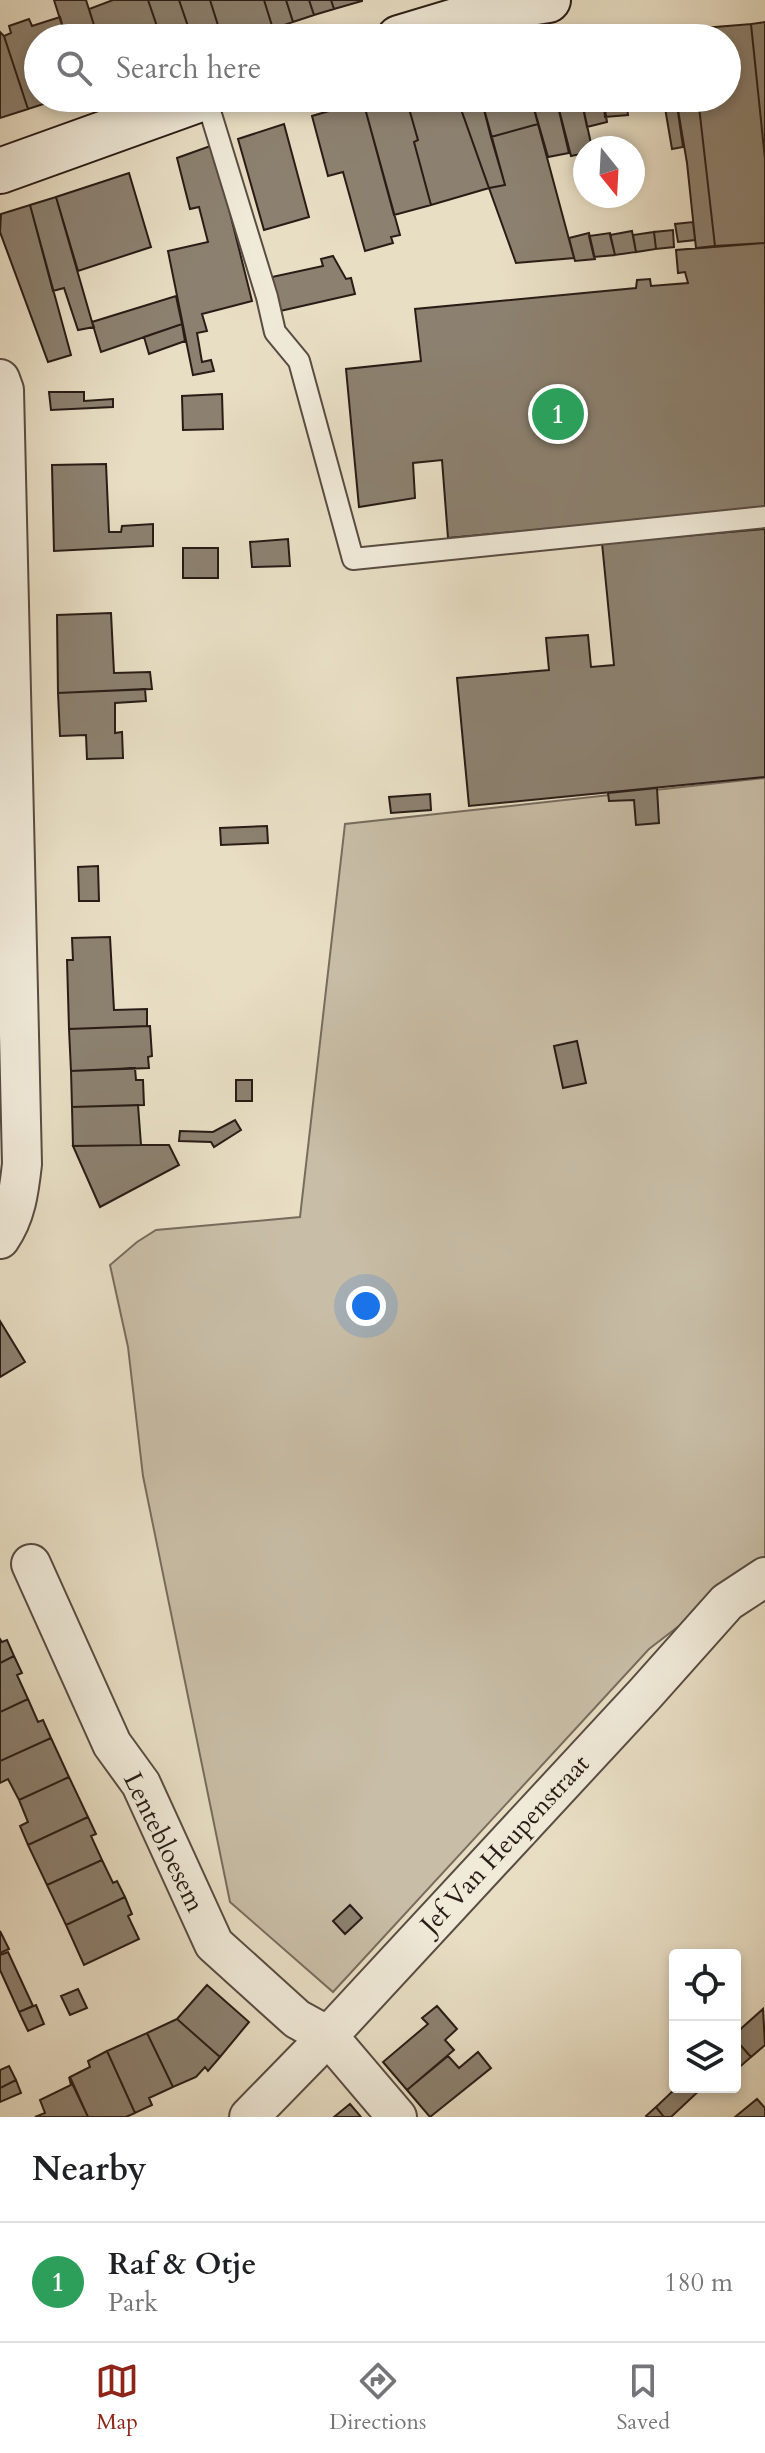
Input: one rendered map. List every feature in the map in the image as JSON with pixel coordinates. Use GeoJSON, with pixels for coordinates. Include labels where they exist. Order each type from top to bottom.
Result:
{"type":"FeatureCollection","features":[{"type":"Feature","properties":{"kind":"street"},"geometry":{"type":"LineString","coordinates":[[440,24],[498,4],[548,0]]}},
{"type":"Feature","properties":{"kind":"street"},"geometry":{"type":"LineString","coordinates":[[0,171],[165,112]]}},
{"type":"Feature","properties":{"kind":"street"},"geometry":{"type":"LineString","coordinates":[[0,379],[4,390],[9,958],[22,1164],[11,1224],[0,1239]]}},
{"type":"Feature","properties":{"kind":"street","name":"Lentebloesem"},"geometry":{"type":"LineString","coordinates":[[31,1564],[112,1744],[141,1784],[214,1944],[297,2019],[328,2036],[397,2117]]}},
{"type":"Feature","properties":{"kind":"street","name":"Jef Van Heupenstraat"},"geometry":{"type":"LineString","coordinates":[[249,2117],[328,2036],[727,1602],[765,1577]]}},
{"type":"Feature","properties":{"kind":"lane"},"geometry":{"type":"LineString","coordinates":[[208,112],[267,297],[275,332],[299,361],[353,559],[765,517]]}},
{"type":"Feature","properties":{"kind":"shaded area"},"geometry":{"type":"Polygon","coordinates":[[[765,778],[765,1560],[649,1649],[333,1992],[230,1902],[143,1476],[128,1347],[110,1265],[156,1230],[300,1217],[345,824],[765,778]]]}},
{"type":"Feature","properties":{"kind":"building"},"geometry":{"type":"Polygon","coordinates":[[[54,0],[86,0],[94,24],[62,24],[54,0]]]}},
{"type":"Feature","properties":{"kind":"building"},"geometry":{"type":"Polygon","coordinates":[[[113,0],[148,0],[156,24],[94,24],[89,9],[113,0]]]}},
{"type":"Feature","properties":{"kind":"building"},"geometry":{"type":"Polygon","coordinates":[[[148,0],[179,0],[187,24],[156,24],[148,0]]]}},
{"type":"Feature","properties":{"kind":"building"},"geometry":{"type":"Polygon","coordinates":[[[179,0],[210,0],[218,24],[187,24],[179,0]]]}},
{"type":"Feature","properties":{"kind":"building"},"geometry":{"type":"Polygon","coordinates":[[[210,0],[264,0],[271,24],[218,24],[210,0]]]}},
{"type":"Feature","properties":{"kind":"building"},"geometry":{"type":"Polygon","coordinates":[[[264,0],[286,0],[293,22],[271,24],[264,0]]]}},
{"type":"Feature","properties":{"kind":"building"},"geometry":{"type":"Polygon","coordinates":[[[286,0],[309,0],[314,15],[293,22],[286,0]]]}},
{"type":"Feature","properties":{"kind":"building"},"geometry":{"type":"Polygon","coordinates":[[[309,0],[331,0],[334,9],[314,15],[309,0]]]}},
{"type":"Feature","properties":{"kind":"building"},"geometry":{"type":"Polygon","coordinates":[[[331,0],[362,0],[362,1],[334,9],[331,0]]]}},
{"type":"Feature","properties":{"kind":"building"},"geometry":{"type":"Polygon","coordinates":[[[60,17],[62,24],[38,24],[60,17]]]}},
{"type":"Feature","properties":{"kind":"building"},"geometry":{"type":"Polygon","coordinates":[[[29,19],[31,24],[24,24],[24,97],[4,36],[11,33],[9,26],[29,19]]]}},
{"type":"Feature","properties":{"kind":"building"},"geometry":{"type":"Polygon","coordinates":[[[765,22],[765,159],[751,24],[765,22]]]}},
{"type":"Feature","properties":{"kind":"building"},"geometry":{"type":"Polygon","coordinates":[[[751,24],[765,159],[765,243],[715,246],[700,112],[741,112],[741,25],[751,24]]]}},
{"type":"Feature","properties":{"kind":"building"},"geometry":{"type":"Polygon","coordinates":[[[0,32],[24,97],[24,110],[0,118],[0,32]]]}},
{"type":"Feature","properties":{"kind":"building"},"geometry":{"type":"Polygon","coordinates":[[[326,112],[366,112],[400,235],[391,237],[393,243],[365,251],[343,172],[328,176],[312,116],[326,112]]]}},
{"type":"Feature","properties":{"kind":"building"},"geometry":{"type":"Polygon","coordinates":[[[366,112],[410,112],[418,140],[414,142],[431,205],[394,215],[366,112]]]}},
{"type":"Feature","properties":{"kind":"building"},"geometry":{"type":"Polygon","coordinates":[[[410,112],[462,112],[489,188],[431,205],[414,142],[418,140],[410,112]]]}},
{"type":"Feature","properties":{"kind":"building"},"geometry":{"type":"Polygon","coordinates":[[[462,112],[485,112],[505,185],[489,188],[462,112]]]}},
{"type":"Feature","properties":{"kind":"building"},"geometry":{"type":"Polygon","coordinates":[[[485,112],[535,112],[538,124],[491,137],[485,112]]]}},
{"type":"Feature","properties":{"kind":"building"},"geometry":{"type":"Polygon","coordinates":[[[535,112],[559,112],[569,153],[548,157],[535,112]]]}},
{"type":"Feature","properties":{"kind":"building"},"geometry":{"type":"Polygon","coordinates":[[[560,112],[584,112],[589,136],[573,136],[573,156],[560,112]]]}},
{"type":"Feature","properties":{"kind":"building"},"geometry":{"type":"Polygon","coordinates":[[[584,112],[605,112],[607,122],[587,127],[584,112]]]}},
{"type":"Feature","properties":{"kind":"building"},"geometry":{"type":"Polygon","coordinates":[[[604,112],[628,112],[628,115],[605,117],[604,112]]]}},
{"type":"Feature","properties":{"kind":"building"},"geometry":{"type":"Polygon","coordinates":[[[666,112],[678,112],[683,147],[672,149],[666,112]]]}},
{"type":"Feature","properties":{"kind":"building"},"geometry":{"type":"Polygon","coordinates":[[[678,112],[700,112],[715,246],[696,248],[678,112]]]}},
{"type":"Feature","properties":{"kind":"building"},"geometry":{"type":"Polygon","coordinates":[[[284,124],[309,217],[264,230],[238,139],[284,124]]]}},
{"type":"Feature","properties":{"kind":"building"},"geometry":{"type":"Polygon","coordinates":[[[538,124],[574,258],[516,263],[489,188],[505,185],[491,137],[538,124]]]}},
{"type":"Feature","properties":{"kind":"building"},"geometry":{"type":"Polygon","coordinates":[[[213,145],[252,301],[202,314],[207,331],[197,333],[202,362],[211,360],[214,371],[193,375],[168,251],[208,242],[199,207],[190,209],[177,158],[213,145]]]}},
{"type":"Feature","properties":{"kind":"building"},"geometry":{"type":"Polygon","coordinates":[[[129,173],[151,247],[78,271],[56,197],[129,173]]]}},
{"type":"Feature","properties":{"kind":"building"},"geometry":{"type":"Polygon","coordinates":[[[56,197],[94,327],[78,330],[64,288],[53,291],[30,205],[56,197]]]}},
{"type":"Feature","properties":{"kind":"building"},"geometry":{"type":"Polygon","coordinates":[[[30,205],[71,355],[48,362],[0,232],[1,214],[30,205]]]}},
{"type":"Feature","properties":{"kind":"building"},"geometry":{"type":"Polygon","coordinates":[[[693,222],[695,240],[678,242],[675,224],[693,222]]]}},
{"type":"Feature","properties":{"kind":"building"},"geometry":{"type":"Polygon","coordinates":[[[673,230],[674,247],[656,249],[654,232],[673,230]]]}},
{"type":"Feature","properties":{"kind":"building"},"geometry":{"type":"Polygon","coordinates":[[[632,231],[636,252],[615,255],[610,235],[632,231]]]}},
{"type":"Feature","properties":{"kind":"building"},"geometry":{"type":"Polygon","coordinates":[[[654,232],[656,249],[636,252],[633,235],[654,232]]]}},
{"type":"Feature","properties":{"kind":"building"},"geometry":{"type":"Polygon","coordinates":[[[589,233],[595,259],[575,261],[569,238],[589,233]]]}},
{"type":"Feature","properties":{"kind":"building"},"geometry":{"type":"Polygon","coordinates":[[[610,233],[615,255],[594,257],[589,236],[610,233]]]}},
{"type":"Feature","properties":{"kind":"building"},"geometry":{"type":"Polygon","coordinates":[[[765,243],[765,509],[448,538],[442,460],[413,463],[415,498],[359,507],[346,369],[421,361],[415,309],[636,288],[637,280],[650,279],[651,286],[688,283],[685,272],[678,273],[676,250],[765,243]]]}},
{"type":"Feature","properties":{"kind":"building"},"geometry":{"type":"Polygon","coordinates":[[[333,256],[346,279],[351,278],[355,294],[280,311],[272,277],[323,266],[321,259],[333,256]]]}},
{"type":"Feature","properties":{"kind":"building"},"geometry":{"type":"Polygon","coordinates":[[[176,296],[182,324],[101,352],[92,322],[176,296]]]}},
{"type":"Feature","properties":{"kind":"building"},"geometry":{"type":"Polygon","coordinates":[[[182,324],[185,341],[149,354],[144,337],[182,324]]]}},
{"type":"Feature","properties":{"kind":"building"},"geometry":{"type":"Polygon","coordinates":[[[49,392],[84,392],[84,401],[113,399],[113,407],[51,410],[49,392]]]}},
{"type":"Feature","properties":{"kind":"building"},"geometry":{"type":"Polygon","coordinates":[[[222,394],[223,429],[183,430],[182,396],[222,394]]]}},
{"type":"Feature","properties":{"kind":"building"},"geometry":{"type":"Polygon","coordinates":[[[106,464],[109,532],[121,532],[122,526],[153,524],[153,546],[54,551],[52,465],[106,464]]]}},
{"type":"Feature","properties":{"kind":"building"},"geometry":{"type":"Polygon","coordinates":[[[765,529],[765,777],[469,806],[457,678],[549,670],[546,638],[588,635],[591,667],[614,665],[602,543],[765,529]]]}},
{"type":"Feature","properties":{"kind":"building"},"geometry":{"type":"Polygon","coordinates":[[[288,539],[290,566],[252,567],[250,542],[288,539]]]}},
{"type":"Feature","properties":{"kind":"building"},"geometry":{"type":"Polygon","coordinates":[[[183,548],[218,548],[218,578],[183,578],[183,548]]]}},
{"type":"Feature","properties":{"kind":"building"},"geometry":{"type":"Polygon","coordinates":[[[111,613],[114,673],[150,672],[152,689],[58,693],[57,615],[111,613]]]}},
{"type":"Feature","properties":{"kind":"building"},"geometry":{"type":"Polygon","coordinates":[[[145,689],[146,701],[115,703],[115,733],[122,732],[123,758],[87,759],[86,735],[60,736],[58,693],[145,689]]]}},
{"type":"Feature","properties":{"kind":"building"},"geometry":{"type":"Polygon","coordinates":[[[657,788],[659,823],[636,825],[634,800],[609,801],[608,793],[657,788]]]}},
{"type":"Feature","properties":{"kind":"building"},"geometry":{"type":"Polygon","coordinates":[[[430,794],[431,810],[391,813],[389,797],[430,794]]]}},
{"type":"Feature","properties":{"kind":"building"},"geometry":{"type":"Polygon","coordinates":[[[267,826],[268,843],[221,845],[220,828],[267,826]]]}},
{"type":"Feature","properties":{"kind":"building"},"geometry":{"type":"Polygon","coordinates":[[[98,866],[99,901],[79,901],[78,867],[98,866]]]}},
{"type":"Feature","properties":{"kind":"building"},"geometry":{"type":"Polygon","coordinates":[[[110,937],[114,1010],[147,1009],[147,1026],[69,1029],[67,960],[73,960],[72,938],[110,937]]]}},
{"type":"Feature","properties":{"kind":"building"},"geometry":{"type":"Polygon","coordinates":[[[150,1026],[152,1056],[148,1057],[149,1068],[71,1071],[69,1029],[150,1026]]]}},
{"type":"Feature","properties":{"kind":"building"},"geometry":{"type":"Polygon","coordinates":[[[577,1041],[586,1083],[563,1088],[554,1046],[577,1041]]]}},
{"type":"Feature","properties":{"kind":"building"},"geometry":{"type":"Polygon","coordinates":[[[135,1068],[136,1080],[143,1080],[144,1105],[72,1107],[71,1071],[135,1068]]]}},
{"type":"Feature","properties":{"kind":"building"},"geometry":{"type":"Polygon","coordinates":[[[236,1080],[252,1080],[252,1101],[236,1101],[236,1080]]]}},
{"type":"Feature","properties":{"kind":"building"},"geometry":{"type":"Polygon","coordinates":[[[138,1105],[141,1145],[73,1146],[72,1107],[138,1105]]]}},
{"type":"Feature","properties":{"kind":"building"},"geometry":{"type":"Polygon","coordinates":[[[235,1120],[241,1130],[214,1147],[211,1142],[179,1141],[180,1131],[213,1132],[235,1120]]]}},
{"type":"Feature","properties":{"kind":"building"},"geometry":{"type":"Polygon","coordinates":[[[169,1145],[179,1165],[100,1207],[73,1146],[169,1145]]]}},
{"type":"Feature","properties":{"kind":"building"},"geometry":{"type":"Polygon","coordinates":[[[0,1321],[25,1362],[0,1377],[0,1321]]]}},
{"type":"Feature","properties":{"kind":"building"},"geometry":{"type":"Polygon","coordinates":[[[0,1639],[2,1642],[7,1640],[14,1656],[0,1663],[0,1639]]]}},
{"type":"Feature","properties":{"kind":"building"},"geometry":{"type":"Polygon","coordinates":[[[14,1656],[22,1673],[17,1675],[28,1699],[0,1712],[0,1663],[14,1656]]]}},
{"type":"Feature","properties":{"kind":"building"},"geometry":{"type":"Polygon","coordinates":[[[28,1699],[38,1722],[43,1720],[51,1738],[0,1761],[0,1712],[28,1699]]]}},
{"type":"Feature","properties":{"kind":"building"},"geometry":{"type":"Polygon","coordinates":[[[51,1738],[69,1777],[19,1800],[8,1779],[0,1783],[0,1761],[51,1738]]]}},
{"type":"Feature","properties":{"kind":"building"},"geometry":{"type":"Polygon","coordinates":[[[69,1777],[88,1817],[28,1845],[20,1826],[28,1822],[19,1800],[69,1777]]]}},
{"type":"Feature","properties":{"kind":"building"},"geometry":{"type":"Polygon","coordinates":[[[88,1817],[96,1834],[91,1836],[102,1860],[47,1885],[28,1845],[88,1817]]]}},
{"type":"Feature","properties":{"kind":"building"},"geometry":{"type":"Polygon","coordinates":[[[102,1860],[113,1883],[117,1881],[125,1897],[66,1925],[47,1885],[102,1860]]]}},
{"type":"Feature","properties":{"kind":"building"},"geometry":{"type":"Polygon","coordinates":[[[125,1897],[132,1914],[128,1916],[139,1939],[84,1965],[66,1925],[125,1897]]]}},
{"type":"Feature","properties":{"kind":"building"},"geometry":{"type":"Polygon","coordinates":[[[350,1905],[362,1918],[345,1934],[333,1921],[350,1905]]]}},
{"type":"Feature","properties":{"kind":"building"},"geometry":{"type":"Polygon","coordinates":[[[0,1931],[9,1949],[0,1953],[0,1931]]]}},
{"type":"Feature","properties":{"kind":"building"},"geometry":{"type":"Polygon","coordinates":[[[8,1952],[33,2006],[19,2012],[0,1970],[0,1955],[8,1952]]]}},
{"type":"Feature","properties":{"kind":"building"},"geometry":{"type":"Polygon","coordinates":[[[207,1985],[249,2022],[220,2057],[177,2019],[207,1985]]]}},
{"type":"Feature","properties":{"kind":"building"},"geometry":{"type":"Polygon","coordinates":[[[78,1989],[87,2008],[70,2015],[61,1996],[78,1989]]]}},
{"type":"Feature","properties":{"kind":"building"},"geometry":{"type":"Polygon","coordinates":[[[36,2005],[44,2024],[28,2031],[19,2012],[36,2005]]]}},
{"type":"Feature","properties":{"kind":"building"},"geometry":{"type":"Polygon","coordinates":[[[437,2006],[457,2029],[445,2040],[454,2050],[407,2090],[383,2062],[428,2024],[422,2018],[437,2006]]]}},
{"type":"Feature","properties":{"kind":"building"},"geometry":{"type":"Polygon","coordinates":[[[763,2009],[765,2045],[751,2057],[741,2046],[741,2029],[763,2009]]]}},
{"type":"Feature","properties":{"kind":"building"},"geometry":{"type":"Polygon","coordinates":[[[177,2019],[220,2057],[208,2071],[205,2067],[196,2077],[173,2087],[147,2033],[177,2019]]]}},
{"type":"Feature","properties":{"kind":"building"},"geometry":{"type":"Polygon","coordinates":[[[147,2033],[173,2087],[149,2098],[152,2105],[135,2113],[107,2051],[147,2033]]]}},
{"type":"Feature","properties":{"kind":"building"},"geometry":{"type":"Polygon","coordinates":[[[741,2046],[751,2057],[741,2066],[741,2046]]]}},
{"type":"Feature","properties":{"kind":"building"},"geometry":{"type":"Polygon","coordinates":[[[107,2051],[135,2113],[126,2117],[88,2117],[70,2077],[90,2067],[88,2061],[107,2051]]]}},
{"type":"Feature","properties":{"kind":"building"},"geometry":{"type":"Polygon","coordinates":[[[478,2052],[491,2068],[430,2117],[407,2090],[448,2056],[459,2068],[478,2052]]]}},
{"type":"Feature","properties":{"kind":"building"},"geometry":{"type":"Polygon","coordinates":[[[9,2066],[16,2080],[0,2088],[0,2070],[9,2066]]]}},
{"type":"Feature","properties":{"kind":"building"},"geometry":{"type":"Polygon","coordinates":[[[69,2077],[88,2117],[35,2117],[45,2113],[40,2100],[71,2085],[69,2077]]]}},
{"type":"Feature","properties":{"kind":"building"},"geometry":{"type":"Polygon","coordinates":[[[16,2080],[21,2093],[0,2102],[0,2088],[16,2080]]]}},
{"type":"Feature","properties":{"kind":"building"},"geometry":{"type":"Polygon","coordinates":[[[671,2093],[697,2093],[671,2117],[664,2117],[656,2107],[671,2093]]]}},
{"type":"Feature","properties":{"kind":"building"},"geometry":{"type":"Polygon","coordinates":[[[757,2099],[765,2108],[765,2117],[735,2117],[757,2099]]]}},
{"type":"Feature","properties":{"kind":"building"},"geometry":{"type":"Polygon","coordinates":[[[350,2104],[361,2117],[334,2117],[350,2104]]]}},
{"type":"Feature","properties":{"kind":"building"},"geometry":{"type":"Polygon","coordinates":[[[656,2107],[664,2117],[646,2116],[656,2107]]]}},
{"type":"Feature","properties":{"kind":"place","name":"Raf & Otje"},"geometry":{"type":"Point","coordinates":[558,414]}}]}
